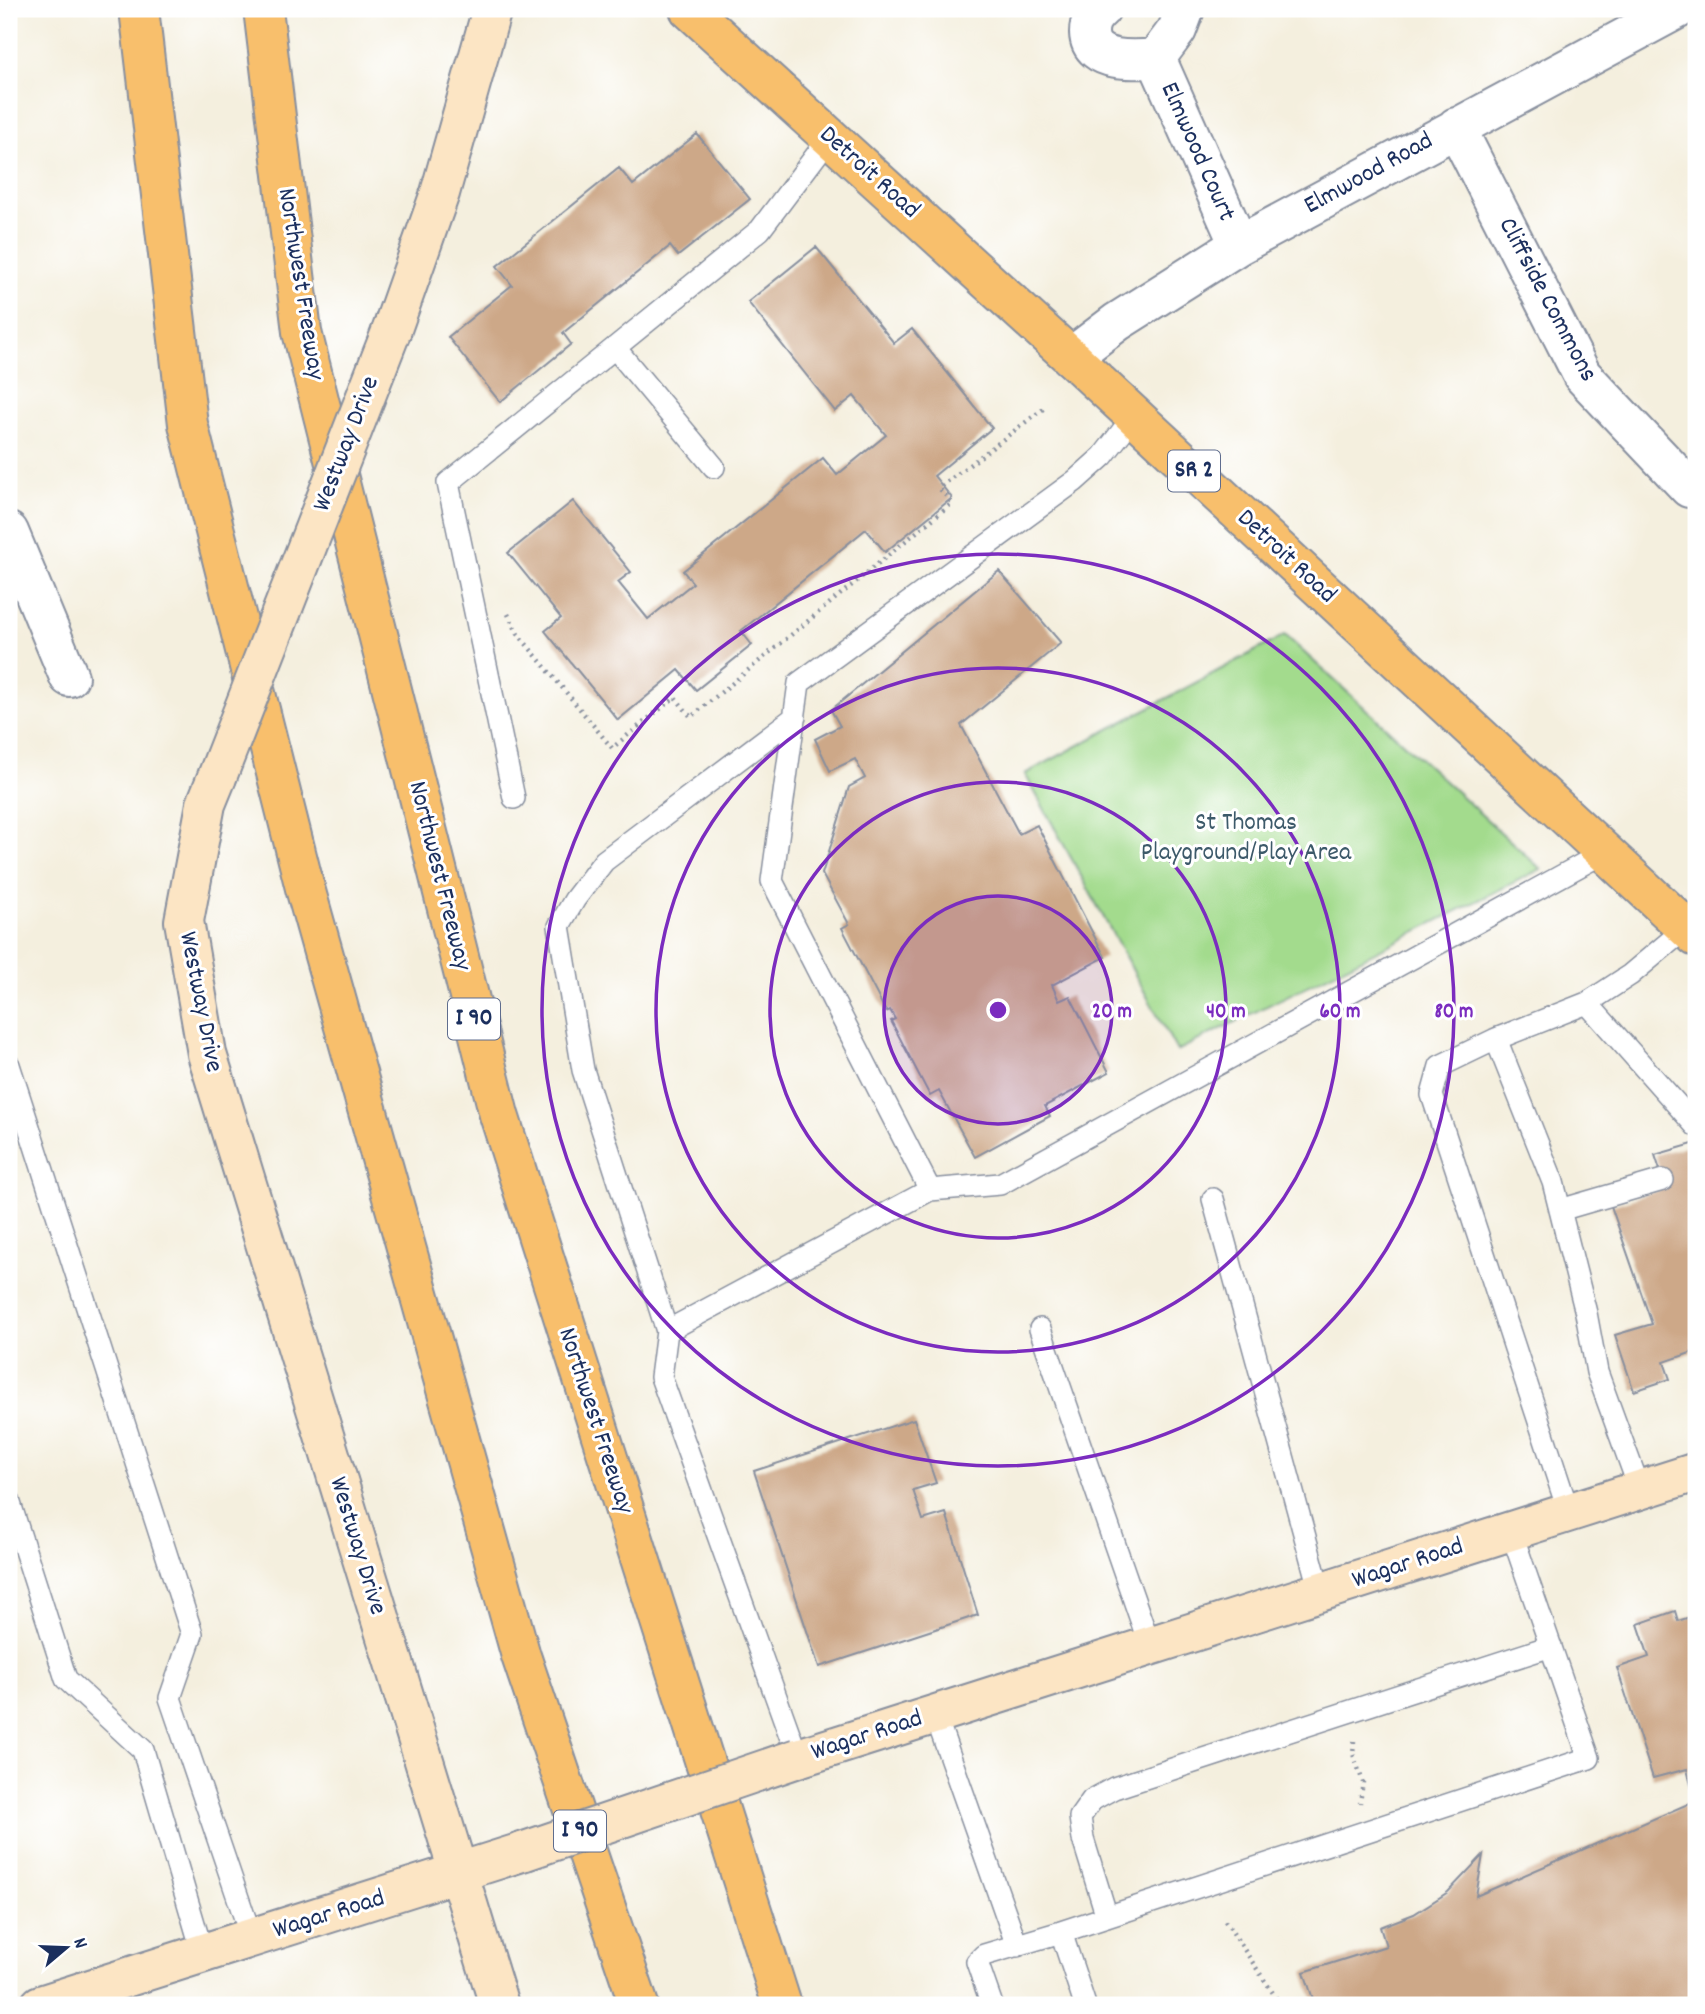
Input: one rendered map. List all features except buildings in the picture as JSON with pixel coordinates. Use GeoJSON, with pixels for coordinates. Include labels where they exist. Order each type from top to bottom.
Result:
{"type":"FeatureCollection","features":[{"type":"Feature","properties":{"kind":"main road","name":"I 90"},"geometry":{"type":"LineString","coordinates":[[139,9],[188,424],[204,490],[305,888],[521,1656],[639,2005]]}},
{"type":"Feature","properties":{"kind":"main road","name":"Northwest Freeway"},"geometry":{"type":"LineString","coordinates":[[263,9],[302,332],[499,1115],[782,2005]]}},
{"type":"Feature","properties":{"kind":"main road","name":"Westway Drive"},"geometry":{"type":"LineString","coordinates":[[492,9],[440,193],[391,332],[206,804],[184,921],[207,1054],[499,2005]]}},
{"type":"Feature","properties":{"kind":"main road","name":"Detroit Road"},"geometry":{"type":"LineString","coordinates":[[689,9],[1071,357],[1691,932]]}},
{"type":"Feature","properties":{"kind":"main road","name":"Wagar Road"},"geometry":{"type":"LineString","coordinates":[[40,2005],[458,1875],[798,1758],[1696,1472]]}},
{"type":"Feature","properties":{"kind":"street","name":"Elmwood Court"},"geometry":{"type":"LineString","coordinates":[[1101,9],[1093,16],[1089,27],[1089,38],[1094,47],[1115,58],[1131,61],[1156,58],[1177,30],[1185,9]]}},
{"type":"Feature","properties":{"kind":"street","name":"Elmwood Road"},"geometry":{"type":"LineString","coordinates":[[1071,357],[1117,322],[1239,245],[1678,9]]}},
{"type":"Feature","properties":{"kind":"street","name":"Elmwood Court"},"geometry":{"type":"LineString","coordinates":[[1156,58],[1239,245]]}},
{"type":"Feature","properties":{"kind":"street","name":"Cliffside Commons"},"geometry":{"type":"LineString","coordinates":[[1456,127],[1582,375],[1689,488]]}},
{"type":"Feature","properties":{"kind":"street"},"geometry":{"type":"LineString","coordinates":[[9,531],[69,677]]}},
{"type":"Feature","properties":{"kind":"lane"},"geometry":{"type":"LineString","coordinates":[[514,798],[447,483],[760,230],[830,137]]}},
{"type":"Feature","properties":{"kind":"lane"},"geometry":{"type":"LineString","coordinates":[[615,348],[714,467]]}},
{"type":"Feature","properties":{"kind":"lane"},"geometry":{"type":"LineString","coordinates":[[930,1190],[772,881],[799,683],[1075,481],[1103,456],[1134,416]]}},
{"type":"Feature","properties":{"kind":"lane"},"geometry":{"type":"LineString","coordinates":[[795,717],[604,861],[575,899],[559,926],[562,957],[583,1070],[667,1331],[661,1377],[798,1758]]}},
{"type":"Feature","properties":{"kind":"lane"},"geometry":{"type":"LineString","coordinates":[[667,1331],[930,1190],[1000,1184],[1605,852]]}},
{"type":"Feature","properties":{"kind":"lane"},"geometry":{"type":"LineString","coordinates":[[1569,1513],[1432,1095],[1440,1066],[1496,1039],[1587,1003],[1691,932]]}},
{"type":"Feature","properties":{"kind":"lane"},"geometry":{"type":"LineString","coordinates":[[1587,1003],[1696,1126]]}},
{"type":"Feature","properties":{"kind":"lane"},"geometry":{"type":"LineString","coordinates":[[1496,1039],[1553,1182],[1586,1313],[1597,1372],[1640,1490]]}},
{"type":"Feature","properties":{"kind":"lane"},"geometry":{"type":"LineString","coordinates":[[9,1065],[192,1634],[170,1698],[252,1939]]}},
{"type":"Feature","properties":{"kind":"lane"},"geometry":{"type":"LineString","coordinates":[[1560,1210],[1663,1180]]}},
{"type":"Feature","properties":{"kind":"lane"},"geometry":{"type":"LineString","coordinates":[[1213,1199],[1320,1592]]}},
{"type":"Feature","properties":{"kind":"lane"},"geometry":{"type":"LineString","coordinates":[[1040,1329],[1150,1646]]}},
{"type":"Feature","properties":{"kind":"lane"},"geometry":{"type":"LineString","coordinates":[[9,1500],[66,1679],[143,1750],[204,1954]]}},
{"type":"Feature","properties":{"kind":"lane"},"geometry":{"type":"LineString","coordinates":[[992,2005],[977,1962],[984,1955],[1590,1758],[1511,1531]]}},
{"type":"Feature","properties":{"kind":"lane"},"geometry":{"type":"LineString","coordinates":[[1107,1917],[1083,1839],[1080,1817],[1092,1800],[1114,1788],[1551,1646]]}},
{"type":"Feature","properties":{"kind":"lane"},"geometry":{"type":"LineString","coordinates":[[935,1714],[1017,1946]]}},
{"type":"Feature","properties":{"kind":"lane"},"geometry":{"type":"LineString","coordinates":[[1061,1932],[1085,2005]]}},
{"type":"Feature","properties":{"kind":"path"},"geometry":{"type":"LineString","coordinates":[[506,609],[518,634],[611,748],[675,697],[691,718],[952,503],[939,488],[1047,406]]}},
{"type":"Feature","properties":{"kind":"path"},"geometry":{"type":"LineString","coordinates":[[1353,1754],[1363,1782]]}},
{"type":"Feature","properties":{"kind":"path"},"geometry":{"type":"LineString","coordinates":[[1225,1921],[1281,2005]]}},
{"type":"Feature","properties":{"kind":"green space","name":"St Thomas Playground/Play Area"},"geometry":{"type":"Polygon","coordinates":[[[1285,635],[1541,869],[1177,1051],[1025,774],[1285,635]]]}}]}
